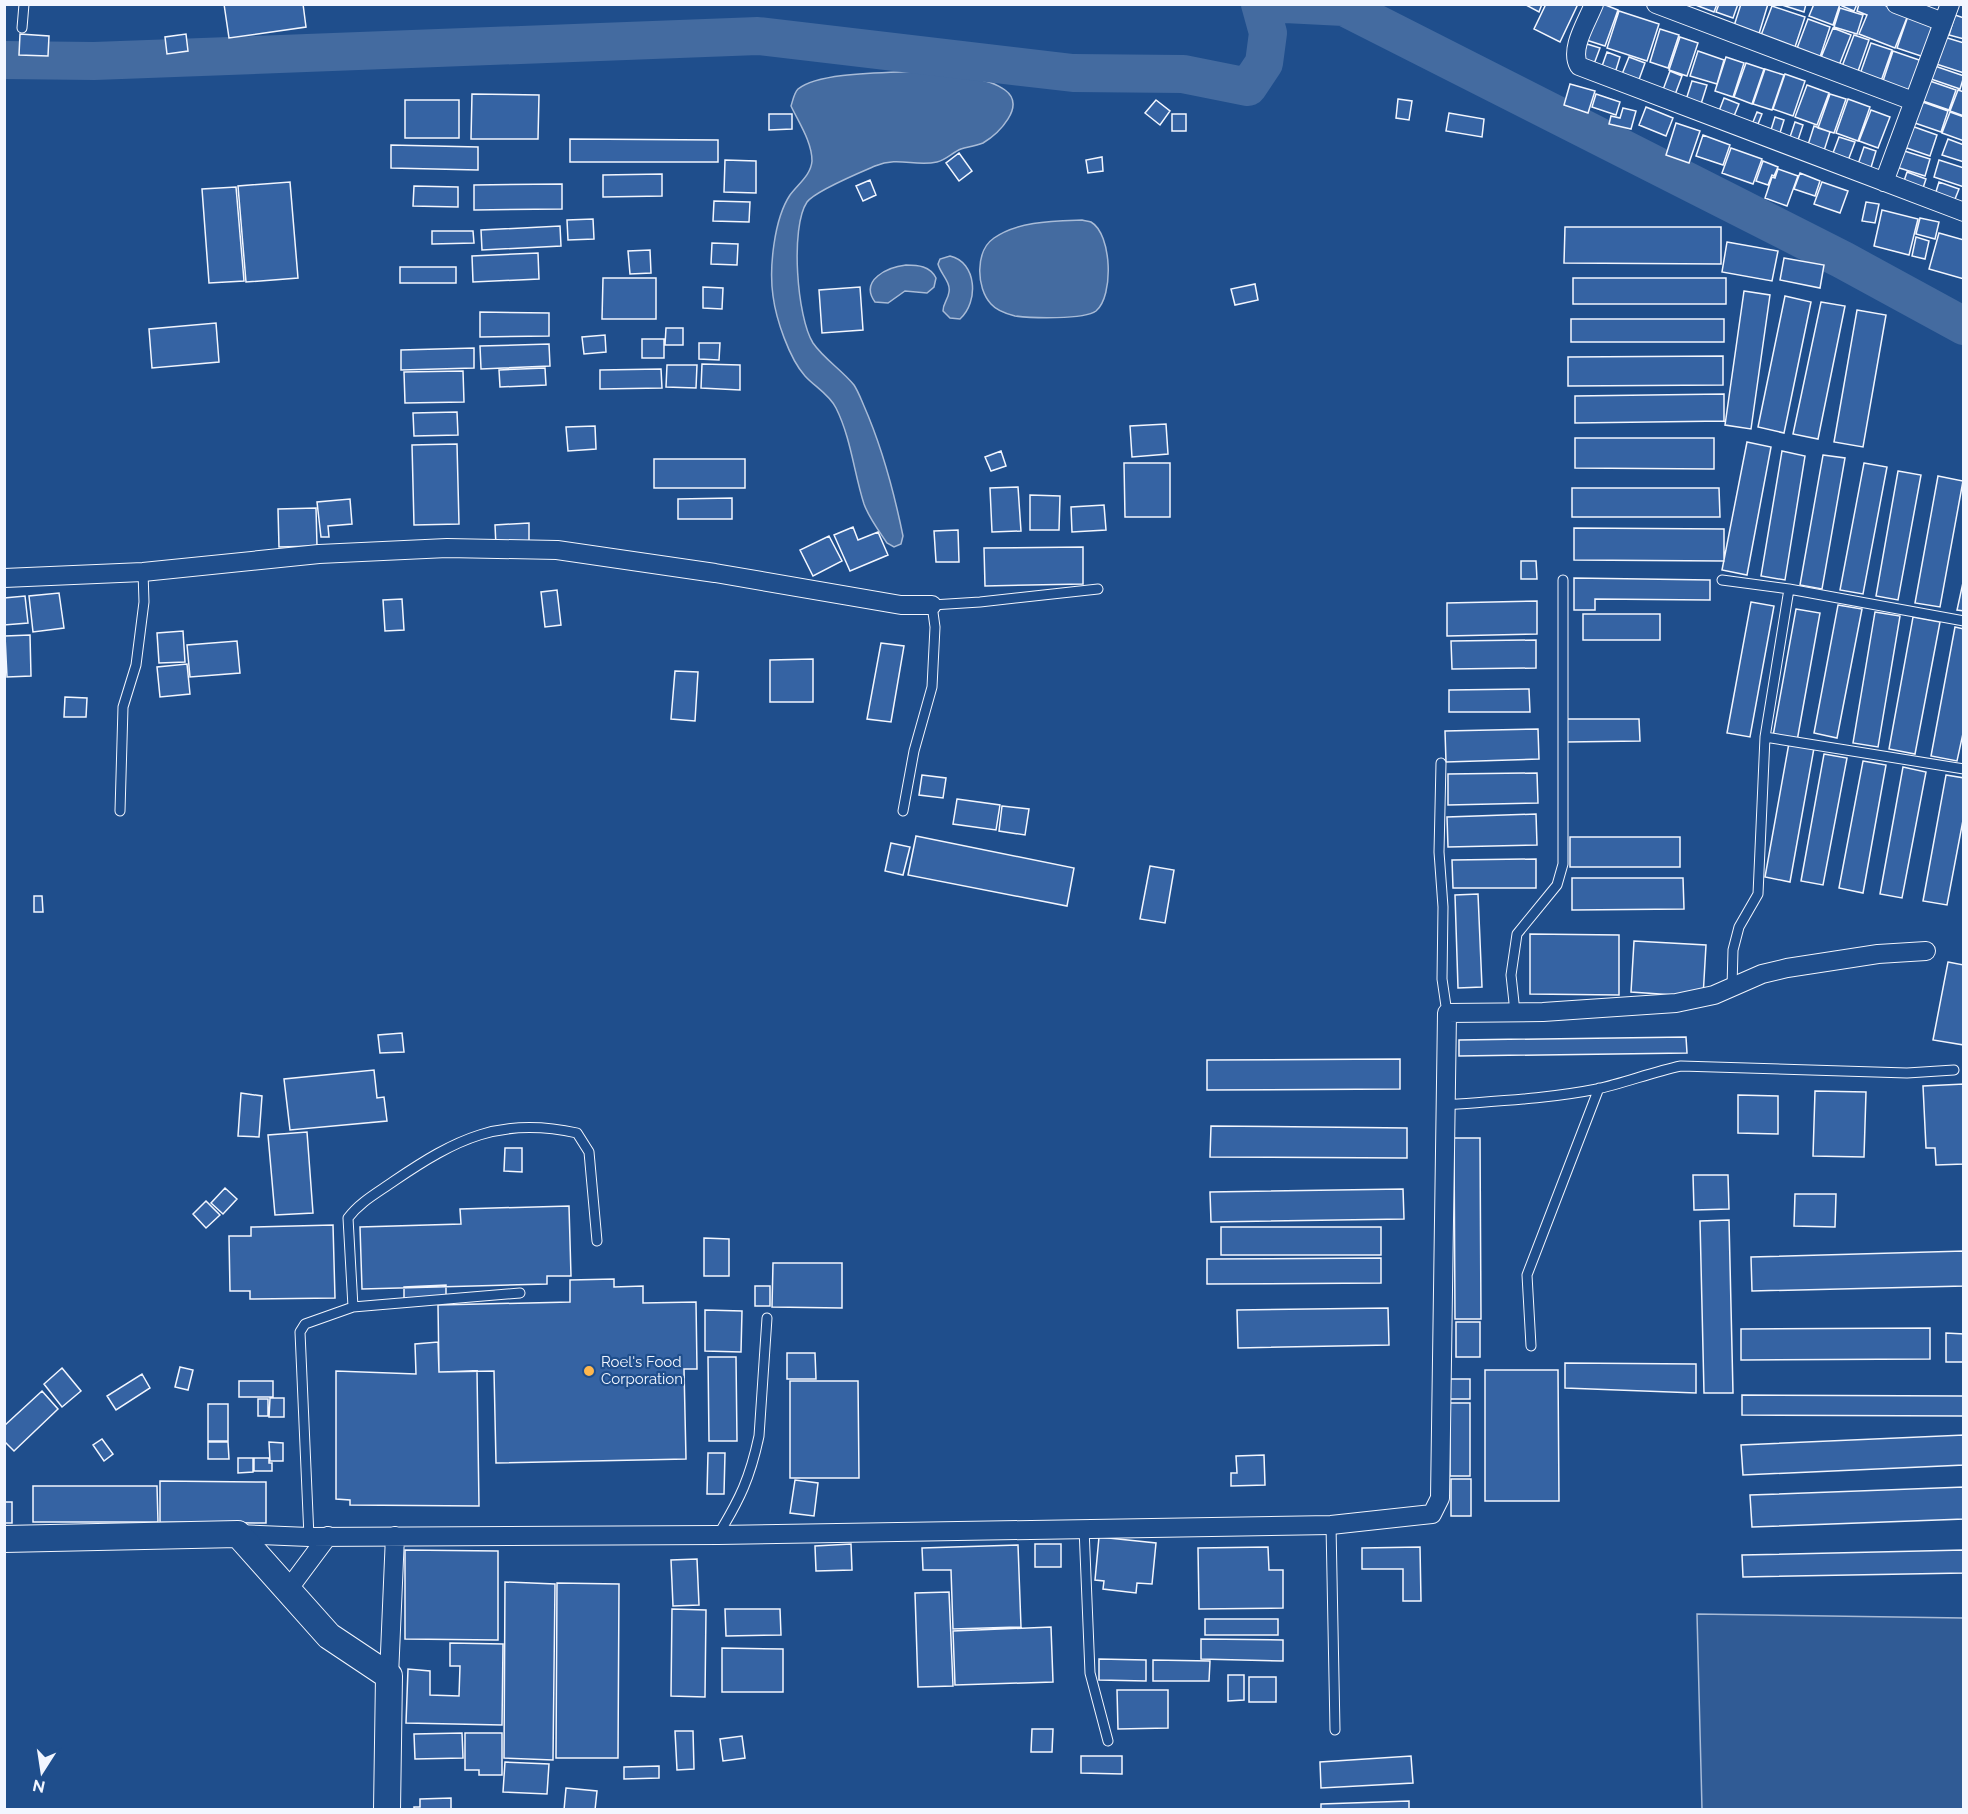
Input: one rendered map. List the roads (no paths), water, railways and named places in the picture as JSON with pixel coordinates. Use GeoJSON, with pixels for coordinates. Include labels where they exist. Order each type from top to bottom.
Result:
{"type":"FeatureCollection","features":[{"type":"Feature","properties":{"kind":"street"},"geometry":{"type":"LineString","coordinates":[[1594,4],[1576,49],[1575,59],[1579,66],[1964,212]]}},
{"type":"Feature","properties":{"kind":"street"},"geometry":{"type":"LineString","coordinates":[[1656,4],[1913,101]]}},
{"type":"Feature","properties":{"kind":"street"},"geometry":{"type":"LineString","coordinates":[[1896,4],[1943,22]]}},
{"type":"Feature","properties":{"kind":"street"},"geometry":{"type":"LineString","coordinates":[[1884,182],[1950,4]]}},
{"type":"Feature","properties":{"kind":"street"},"geometry":{"type":"LineString","coordinates":[[4,578],[143,572],[319,554],[447,548],[557,550],[715,573],[902,605],[932,605]]}},
{"type":"Feature","properties":{"kind":"street"},"geometry":{"type":"LineString","coordinates":[[4,1539],[238,1534],[309,1537],[718,1535],[1331,1525],[1432,1514],[1440,1498],[1447,1013],[1616,1008],[1676,1003],[1696,1000],[1762,974],[1787,968],[1878,954],[1926,951]]}},
{"type":"Feature","properties":{"kind":"street"},"geometry":{"type":"LineString","coordinates":[[238,1534],[330,1636],[389,1676]]}},
{"type":"Feature","properties":{"kind":"street"},"geometry":{"type":"LineString","coordinates":[[287,1591],[328,1536]]}},
{"type":"Feature","properties":{"kind":"street"},"geometry":{"type":"LineString","coordinates":[[387,1809],[389,1676],[395,1536]]}},
{"type":"Feature","properties":{"kind":"lane"},"geometry":{"type":"LineString","coordinates":[[22,28],[24,4]]}},
{"type":"Feature","properties":{"kind":"lane"},"geometry":{"type":"LineString","coordinates":[[120,811],[123,707],[136,665],[144,602],[143,572]]}},
{"type":"Feature","properties":{"kind":"lane"},"geometry":{"type":"LineString","coordinates":[[1515,1011],[1511,975],[1517,934],[1557,885],[1563,864],[1563,580]]}},
{"type":"Feature","properties":{"kind":"lane"},"geometry":{"type":"LineString","coordinates":[[1722,580],[1789,589],[1964,621]]}},
{"type":"Feature","properties":{"kind":"lane"},"geometry":{"type":"LineString","coordinates":[[903,811],[914,751],[932,687],[935,627],[932,605],[1098,589]]}},
{"type":"Feature","properties":{"kind":"lane"},"geometry":{"type":"LineString","coordinates":[[1732,987],[1733,950],[1739,927],[1758,894],[1765,737],[1789,589]]}},
{"type":"Feature","properties":{"kind":"lane"},"geometry":{"type":"LineString","coordinates":[[1765,737],[1964,769]]}},
{"type":"Feature","properties":{"kind":"lane"},"geometry":{"type":"LineString","coordinates":[[1441,763],[1439,852],[1443,907],[1442,979],[1447,1013]]}},
{"type":"Feature","properties":{"kind":"lane"},"geometry":{"type":"LineString","coordinates":[[1445,1105],[1571,1093],[1599,1088],[1681,1066],[1896,1072],[1954,1070]]}},
{"type":"Feature","properties":{"kind":"lane"},"geometry":{"type":"LineString","coordinates":[[1531,1346],[1527,1275],[1599,1088]]}},
{"type":"Feature","properties":{"kind":"lane"},"geometry":{"type":"LineString","coordinates":[[353,1307],[348,1218],[356,1207],[406,1173],[466,1138],[488,1131],[548,1127],[578,1133],[589,1152],[597,1241]]}},
{"type":"Feature","properties":{"kind":"lane"},"geometry":{"type":"LineString","coordinates":[[309,1537],[300,1332],[305,1324],[353,1307],[520,1293]]}},
{"type":"Feature","properties":{"kind":"lane"},"geometry":{"type":"LineString","coordinates":[[718,1535],[746,1485],[759,1436],[767,1318]]}},
{"type":"Feature","properties":{"kind":"lane"},"geometry":{"type":"LineString","coordinates":[[1331,1525],[1335,1730]]}},
{"type":"Feature","properties":{"kind":"lane"},"geometry":{"type":"LineString","coordinates":[[1083,1528],[1090,1673],[1108,1741]]}},
{"type":"Feature","properties":{"kind":"waterway"},"geometry":{"type":"LineString","coordinates":[[4,60],[94,61],[758,36],[1073,73],[1183,74],[1248,87],[1264,63],[1268,33],[1260,4]]}},
{"type":"Feature","properties":{"kind":"waterway"},"geometry":{"type":"LineString","coordinates":[[1285,4],[1344,7],[1843,260],[1964,326]]}},
{"type":"Feature","properties":{"kind":"place","name":"Roel's Food Corporation"},"geometry":{"type":"Point","coordinates":[589,1371]}}]}
